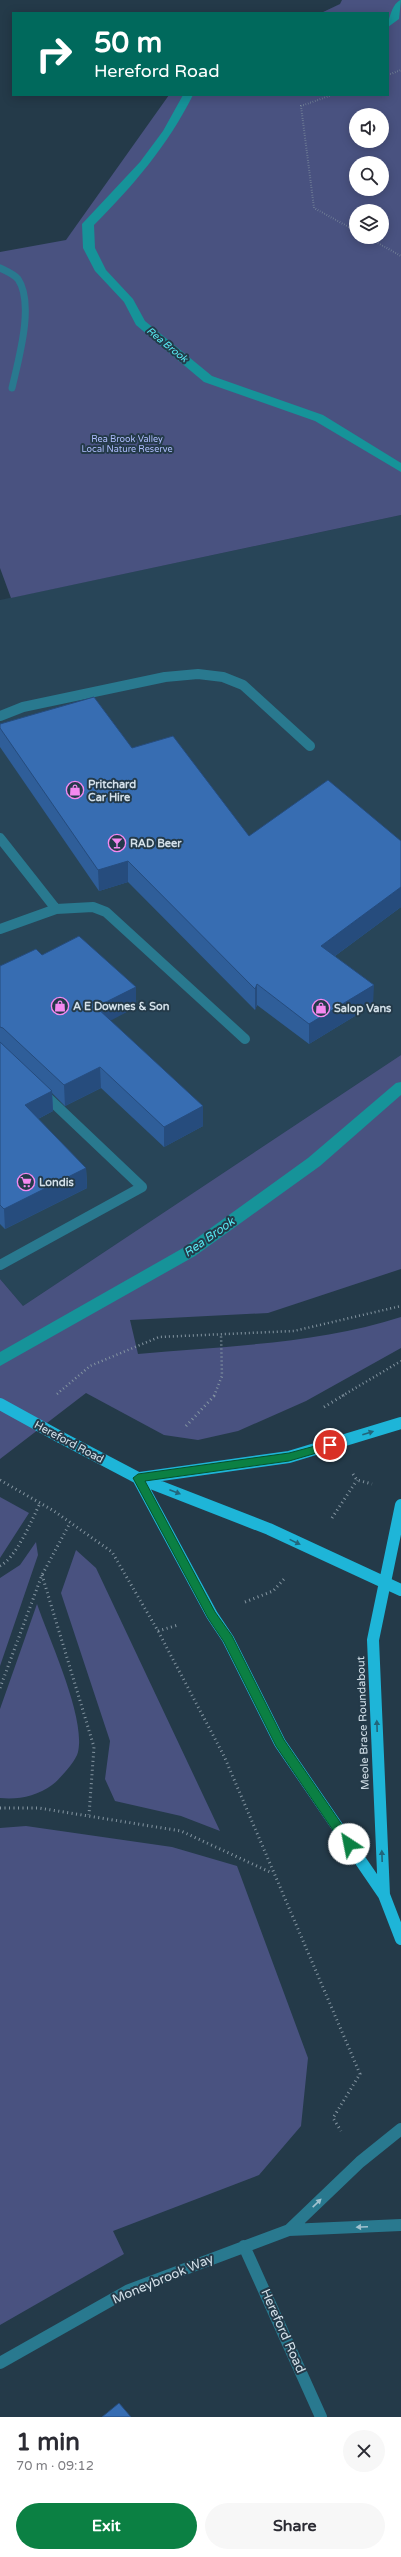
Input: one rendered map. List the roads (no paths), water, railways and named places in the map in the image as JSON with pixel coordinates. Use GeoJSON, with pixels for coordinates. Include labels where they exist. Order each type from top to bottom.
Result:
{"type":"FeatureCollection","features":[{"type":"Feature","properties":{"kind":"main road","name":"Hereford Road"},"geometry":{"type":"LineString","coordinates":[[0,1404],[138,1478],[269,1529],[387,1582],[401,1590]]}},
{"type":"Feature","properties":{"kind":"main road"},"geometry":{"type":"LineString","coordinates":[[384,1895],[280,1743],[228,1639],[212,1615],[138,1478],[289,1457],[401,1423]]}},
{"type":"Feature","properties":{"kind":"main road","name":"Meole Brace Roundabout"},"geometry":{"type":"LineString","coordinates":[[401,1505],[387,1582],[373,1640],[384,1895],[401,1939]]}},
{"type":"Feature","properties":{"kind":"street"},"geometry":{"type":"LineString","coordinates":[[0,268],[19,280],[23,292],[24,318],[12,388]]}},
{"type":"Feature","properties":{"kind":"street"},"geometry":{"type":"LineString","coordinates":[[0,716],[22,707],[150,680],[198,674],[223,677],[243,685],[310,746]]}},
{"type":"Feature","properties":{"kind":"street"},"geometry":{"type":"LineString","coordinates":[[0,838],[56,909]]}},
{"type":"Feature","properties":{"kind":"street"},"geometry":{"type":"LineString","coordinates":[[0,929],[56,909],[93,907],[106,912],[245,1040]]}},
{"type":"Feature","properties":{"kind":"street"},"geometry":{"type":"LineString","coordinates":[[0,1265],[142,1187],[34,1085]]}},
{"type":"Feature","properties":{"kind":"street","name":"Moneybrook Way"},"geometry":{"type":"LineString","coordinates":[[289,2230],[360,2162],[401,2129]]}},
{"type":"Feature","properties":{"kind":"street","name":"Moneybrook Way"},"geometry":{"type":"LineString","coordinates":[[0,2364],[30,2344],[129,2290],[289,2230],[401,2225]]}},
{"type":"Feature","properties":{"kind":"street","name":"Hereford Road"},"geometry":{"type":"LineString","coordinates":[[244,2246],[321,2417]]}},
{"type":"Feature","properties":{"kind":"waterway","name":"Rea Brook"},"geometry":{"type":"LineString","coordinates":[[389,23],[394,19],[401,3]]}},
{"type":"Feature","properties":{"kind":"waterway","name":"Rea Brook"},"geometry":{"type":"LineString","coordinates":[[187,96],[168,131],[144,164],[131,180],[88,224],[89,248],[101,271],[129,301],[140,323],[208,379],[319,418],[401,468]]}},
{"type":"Feature","properties":{"kind":"waterway","name":"Rea Brook"},"geometry":{"type":"LineString","coordinates":[[0,1360],[189,1252],[314,1162],[401,1087]]}},
{"type":"Feature","properties":{"kind":"place","name":"Pritchard Car Hire"},"geometry":{"type":"Point","coordinates":[75,790]}},
{"type":"Feature","properties":{"kind":"place","name":"RAD Beer"},"geometry":{"type":"Point","coordinates":[117,843]}},
{"type":"Feature","properties":{"kind":"place","name":"A E Downes & Son"},"geometry":{"type":"Point","coordinates":[60,1006]}},
{"type":"Feature","properties":{"kind":"place","name":"Salop Vans"},"geometry":{"type":"Point","coordinates":[321,1008]}},
{"type":"Feature","properties":{"kind":"place","name":"Londis"},"geometry":{"type":"Point","coordinates":[26,1182]}},
{"type":"Feature","properties":{"kind":"park label","name":"Rea Brook Valley Local Nature Reserve"},"geometry":{"type":"Point","coordinates":[127,444]}}]}
